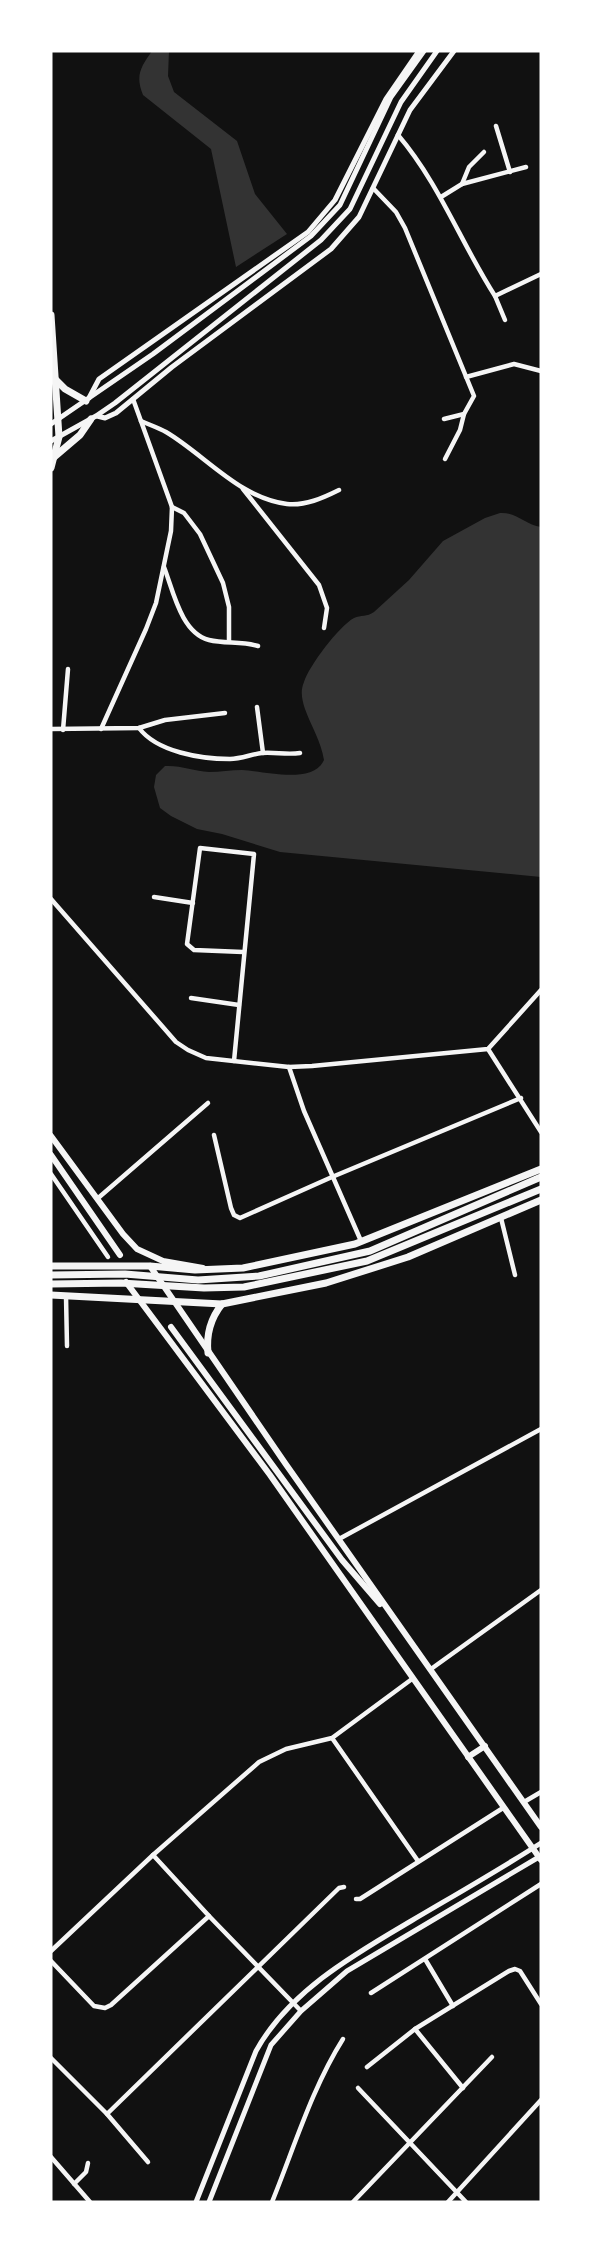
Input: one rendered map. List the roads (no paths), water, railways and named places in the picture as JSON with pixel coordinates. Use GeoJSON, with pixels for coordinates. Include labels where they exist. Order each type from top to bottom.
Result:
{"type":"FeatureCollection","features":[{"type":"Feature","properties":{"kind":"main road"},"geometry":{"type":"LineString","coordinates":[[51,315],[55,380],[54,422],[59,437],[51,468]]}},
{"type":"Feature","properties":{"kind":"main road"},"geometry":{"type":"LineString","coordinates":[[55,380],[87,401]]}},
{"type":"Feature","properties":{"kind":"main road"},"geometry":{"type":"LineString","coordinates":[[53,458],[80,435],[93,418]]}},
{"type":"Feature","properties":{"kind":"main road"},"geometry":{"type":"LineString","coordinates":[[51,1136],[137,1249],[163,1261],[207,1270]]}},
{"type":"Feature","properties":{"kind":"main road"},"geometry":{"type":"LineString","coordinates":[[51,1155],[120,1255]]}},
{"type":"Feature","properties":{"kind":"main road"},"geometry":{"type":"LineString","coordinates":[[51,1266],[243,1269],[361,1241],[541,1169]]}},
{"type":"Feature","properties":{"kind":"main road"},"geometry":{"type":"LineString","coordinates":[[51,1275],[125,1274],[198,1280],[259,1276],[370,1251],[541,1177]]}},
{"type":"Feature","properties":{"kind":"main road"},"geometry":{"type":"LineString","coordinates":[[51,1284],[244,1287],[367,1261],[541,1189]]}},
{"type":"Feature","properties":{"kind":"main road"},"geometry":{"type":"LineString","coordinates":[[51,1295],[222,1304],[326,1283],[408,1257],[541,1200]]}},
{"type":"Feature","properties":{"kind":"main road"},"geometry":{"type":"LineString","coordinates":[[117,1266],[137,1299],[270,1475],[540,1859]]}},
{"type":"Feature","properties":{"kind":"main road"},"geometry":{"type":"LineString","coordinates":[[150,1266],[171,1301],[541,1827]]}},
{"type":"Feature","properties":{"kind":"main road"},"geometry":{"type":"LineString","coordinates":[[208,1353],[210,1325],[222,1304]]}},
{"type":"Feature","properties":{"kind":"main road"},"geometry":{"type":"LineString","coordinates":[[171,1327],[342,1560],[399,1625]]}},
{"type":"Feature","properties":{"kind":"main road"},"geometry":{"type":"LineString","coordinates":[[468,1757],[485,1746]]}},
{"type":"Feature","properties":{"kind":"street"},"geometry":{"type":"LineString","coordinates":[[87,401],[99,379],[308,232],[335,200],[386,99],[419,51]]}},
{"type":"Feature","properties":{"kind":"street"},"geometry":{"type":"LineString","coordinates":[[54,422],[153,355],[312,236],[340,205],[391,97],[424,51]]}},
{"type":"Feature","properties":{"kind":"street"},"geometry":{"type":"LineString","coordinates":[[51,441],[93,418],[167,363],[321,240],[350,209],[401,102],[438,51]]}},
{"type":"Feature","properties":{"kind":"street"},"geometry":{"type":"LineString","coordinates":[[93,418],[105,418],[116,413],[331,249],[359,218],[411,110],[454,51]]}},
{"type":"Feature","properties":{"kind":"street"},"geometry":{"type":"LineString","coordinates":[[496,126],[510,172]]}},
{"type":"Feature","properties":{"kind":"street"},"geometry":{"type":"LineString","coordinates":[[398,135],[418,160],[441,197],[474,263],[495,296],[505,320]]}},
{"type":"Feature","properties":{"kind":"street"},"geometry":{"type":"LineString","coordinates":[[462,184],[469,167],[484,152]]}},
{"type":"Feature","properties":{"kind":"street"},"geometry":{"type":"LineString","coordinates":[[441,197],[462,184],[526,167]]}},
{"type":"Feature","properties":{"kind":"street"},"geometry":{"type":"LineString","coordinates":[[373,188],[396,212],[405,228],[474,396],[445,459]]}},
{"type":"Feature","properties":{"kind":"street"},"geometry":{"type":"LineString","coordinates":[[495,296],[541,274]]}},
{"type":"Feature","properties":{"kind":"street"},"geometry":{"type":"LineString","coordinates":[[466,377],[514,364],[541,370]]}},
{"type":"Feature","properties":{"kind":"street"},"geometry":{"type":"LineString","coordinates":[[101,729],[156,603],[171,531],[172,507],[133,399]]}},
{"type":"Feature","properties":{"kind":"street"},"geometry":{"type":"LineString","coordinates":[[444,419],[464,414]]}},
{"type":"Feature","properties":{"kind":"street"},"geometry":{"type":"LineString","coordinates":[[141,421],[166,432],[240,485],[289,504],[321,498],[339,490]]}},
{"type":"Feature","properties":{"kind":"street"},"geometry":{"type":"LineString","coordinates":[[240,485],[319,585],[327,608],[324,628]]}},
{"type":"Feature","properties":{"kind":"street"},"geometry":{"type":"LineString","coordinates":[[172,507],[184,513],[200,534],[223,583],[228,598],[229,641]]}},
{"type":"Feature","properties":{"kind":"street"},"geometry":{"type":"LineString","coordinates":[[164,566],[190,627],[200,637],[258,646]]}},
{"type":"Feature","properties":{"kind":"street"},"geometry":{"type":"LineString","coordinates":[[63,730],[68,669]]}},
{"type":"Feature","properties":{"kind":"street"},"geometry":{"type":"LineString","coordinates":[[257,707],[264,753]]}},
{"type":"Feature","properties":{"kind":"street"},"geometry":{"type":"LineString","coordinates":[[51,729],[139,728],[165,720],[225,713]]}},
{"type":"Feature","properties":{"kind":"street"},"geometry":{"type":"LineString","coordinates":[[139,728],[148,739],[158,744],[196,755],[232,759],[264,753],[285,756],[300,753]]}},
{"type":"Feature","properties":{"kind":"street"},"geometry":{"type":"LineString","coordinates":[[234,1061],[254,854],[200,848],[187,944],[194,950],[243,952]]}},
{"type":"Feature","properties":{"kind":"street"},"geometry":{"type":"LineString","coordinates":[[154,897],[193,903]]}},
{"type":"Feature","properties":{"kind":"street"},"geometry":{"type":"LineString","coordinates":[[51,899],[176,1042],[206,1058],[289,1067],[337,1065],[488,1049],[541,990]]}},
{"type":"Feature","properties":{"kind":"street"},"geometry":{"type":"LineString","coordinates":[[191,998],[239,1005]]}},
{"type":"Feature","properties":{"kind":"street"},"geometry":{"type":"LineString","coordinates":[[488,1049],[541,1132]]}},
{"type":"Feature","properties":{"kind":"street"},"geometry":{"type":"LineString","coordinates":[[289,1067],[304,1111],[361,1241]]}},
{"type":"Feature","properties":{"kind":"street"},"geometry":{"type":"LineString","coordinates":[[214,1135],[231,1208],[234,1215],[240,1218],[521,1098]]}},
{"type":"Feature","properties":{"kind":"street"},"geometry":{"type":"LineString","coordinates":[[97,1199],[208,1103]]}},
{"type":"Feature","properties":{"kind":"street"},"geometry":{"type":"LineString","coordinates":[[51,1174],[108,1256]]}},
{"type":"Feature","properties":{"kind":"street"},"geometry":{"type":"LineString","coordinates":[[500,1217],[516,1275]]}},
{"type":"Feature","properties":{"kind":"street"},"geometry":{"type":"LineString","coordinates":[[66,1295],[67,1346]]}},
{"type":"Feature","properties":{"kind":"street"},"geometry":{"type":"LineString","coordinates":[[338,1540],[541,1429]]}},
{"type":"Feature","properties":{"kind":"street"},"geometry":{"type":"LineString","coordinates":[[431,1669],[541,1590]]}},
{"type":"Feature","properties":{"kind":"street"},"geometry":{"type":"LineString","coordinates":[[51,1951],[153,1855],[260,1762],[286,1749],[332,1738],[412,1679]]}},
{"type":"Feature","properties":{"kind":"street"},"geometry":{"type":"LineString","coordinates":[[332,1738],[418,1861]]}},
{"type":"Feature","properties":{"kind":"street"},"geometry":{"type":"LineString","coordinates":[[524,1802],[541,1792]]}},
{"type":"Feature","properties":{"kind":"street"},"geometry":{"type":"LineString","coordinates":[[356,1899],[360,1899],[503,1808]]}},
{"type":"Feature","properties":{"kind":"street"},"geometry":{"type":"LineString","coordinates":[[196,2202],[256,2051],[266,2033],[294,2003],[329,1973],[365,1948],[541,1843]]}},
{"type":"Feature","properties":{"kind":"street"},"geometry":{"type":"LineString","coordinates":[[153,1855],[301,2011]]}},
{"type":"Feature","properties":{"kind":"street"},"geometry":{"type":"LineString","coordinates":[[209,2202],[264,2058],[280,2032],[347,1971],[540,1859]]}},
{"type":"Feature","properties":{"kind":"street"},"geometry":{"type":"LineString","coordinates":[[371,1993],[541,1884]]}},
{"type":"Feature","properties":{"kind":"street"},"geometry":{"type":"LineString","coordinates":[[107,2114],[339,1888],[344,1887]]}},
{"type":"Feature","properties":{"kind":"street"},"geometry":{"type":"LineString","coordinates":[[51,1961],[94,2006],[105,2008],[209,1916]]}},
{"type":"Feature","properties":{"kind":"street"},"geometry":{"type":"LineString","coordinates":[[425,1959],[453,2006]]}},
{"type":"Feature","properties":{"kind":"street"},"geometry":{"type":"LineString","coordinates":[[368,2067],[415,2029],[515,1969],[520,1971],[541,2004]]}},
{"type":"Feature","properties":{"kind":"street"},"geometry":{"type":"LineString","coordinates":[[415,2029],[463,2088]]}},
{"type":"Feature","properties":{"kind":"street"},"geometry":{"type":"LineString","coordinates":[[272,2202],[321,2080],[343,2039]]}},
{"type":"Feature","properties":{"kind":"street"},"geometry":{"type":"LineString","coordinates":[[353,2202],[492,2057]]}},
{"type":"Feature","properties":{"kind":"street"},"geometry":{"type":"LineString","coordinates":[[51,2058],[107,2114],[148,2162]]}},
{"type":"Feature","properties":{"kind":"street"},"geometry":{"type":"LineString","coordinates":[[358,2088],[466,2202]]}},
{"type":"Feature","properties":{"kind":"street"},"geometry":{"type":"LineString","coordinates":[[448,2202],[541,2099]]}},
{"type":"Feature","properties":{"kind":"street"},"geometry":{"type":"LineString","coordinates":[[51,2157],[90,2202]]}},
{"type":"Feature","properties":{"kind":"street"},"geometry":{"type":"LineString","coordinates":[[74,2183],[86,2172],[88,2163]]}}]}
